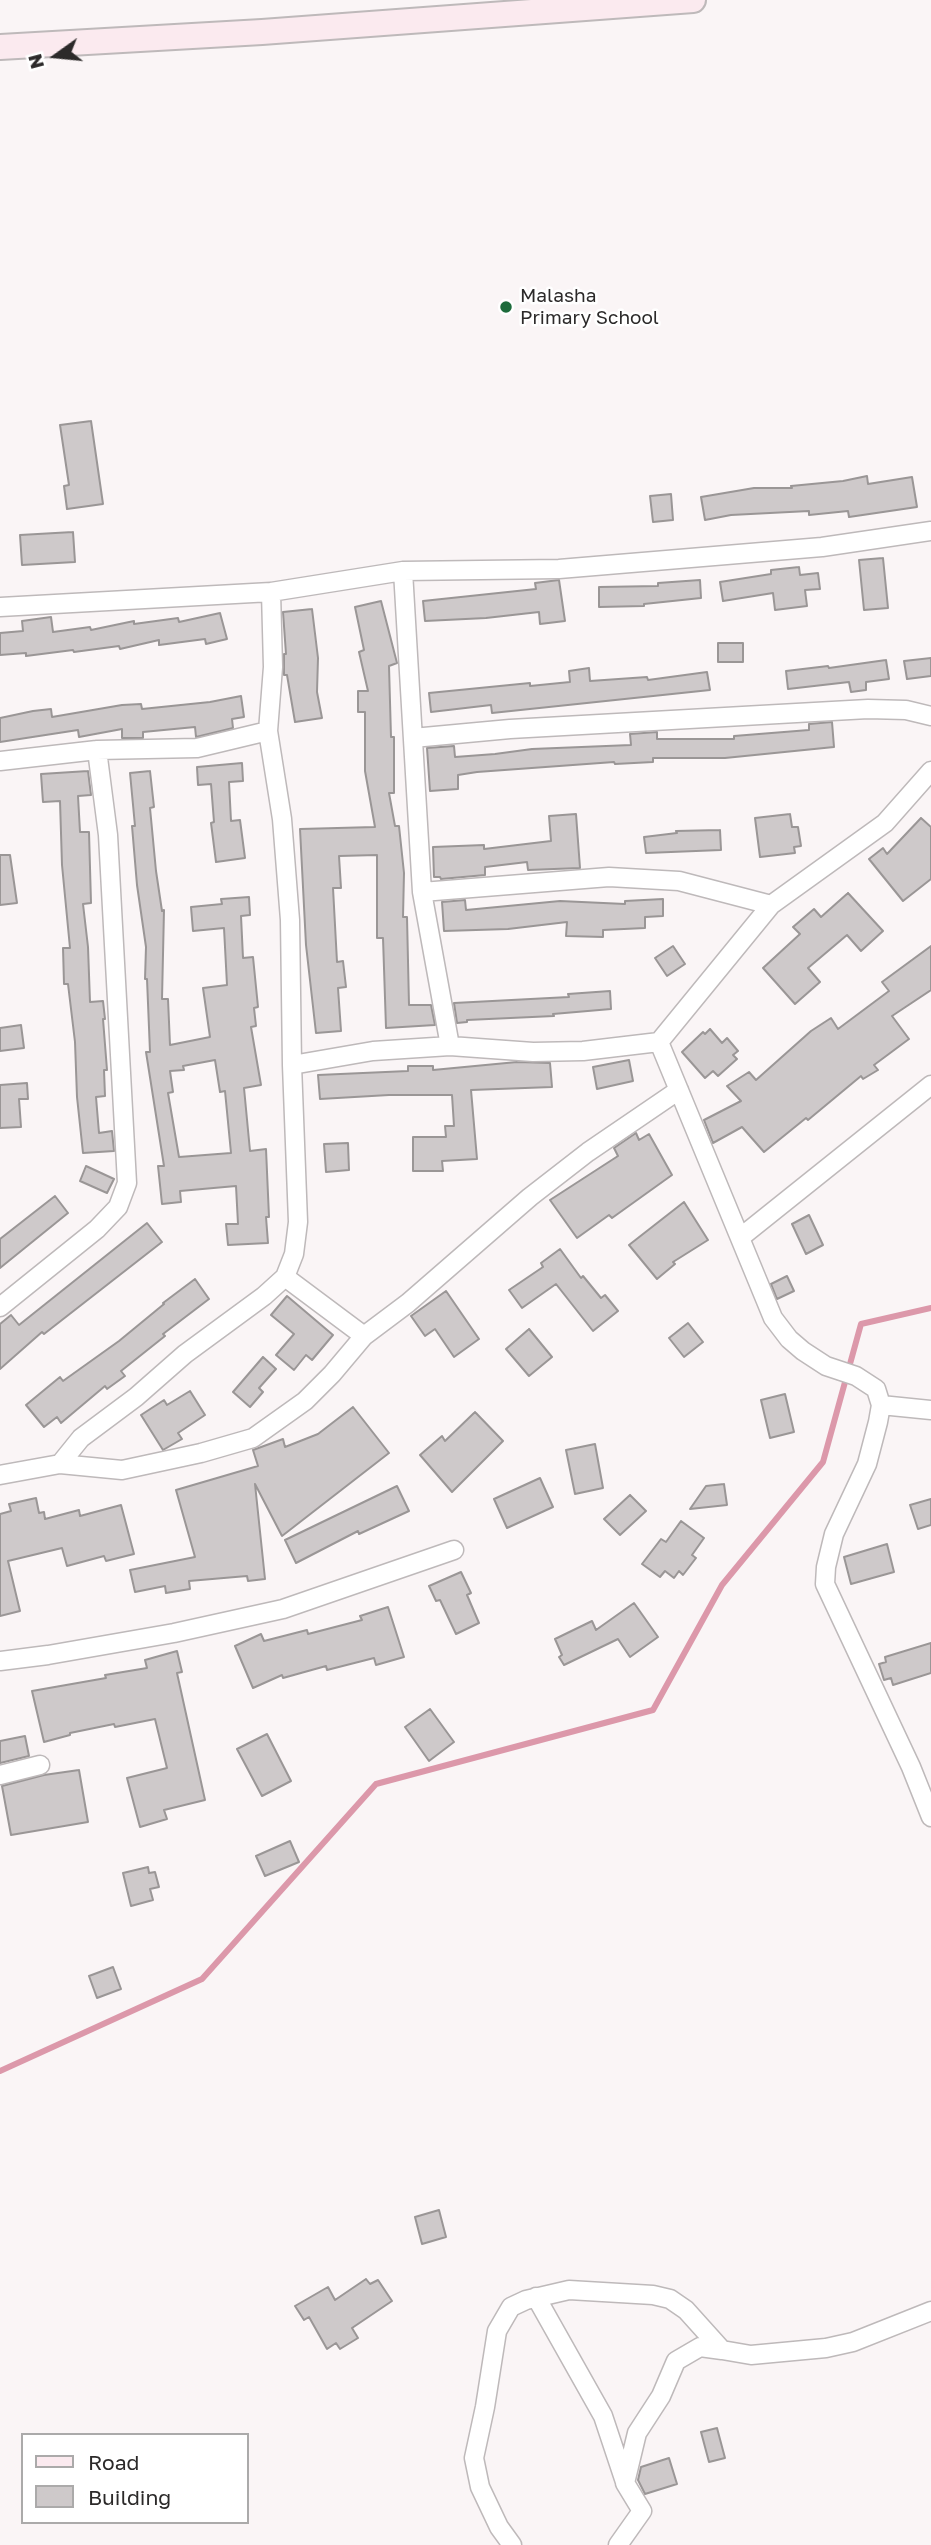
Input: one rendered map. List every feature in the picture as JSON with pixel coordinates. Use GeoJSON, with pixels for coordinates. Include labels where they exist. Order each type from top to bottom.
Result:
{"type":"FeatureCollection","features":[{"type":"Feature","properties":{"kind":"main road"},"geometry":{"type":"LineString","coordinates":[[0,47],[275,31],[635,2],[693,0]]}},
{"type":"Feature","properties":{"kind":"street"},"geometry":{"type":"LineString","coordinates":[[0,607],[271,592],[403,571],[559,569],[822,548],[931,531]]}},
{"type":"Feature","properties":{"kind":"street"},"geometry":{"type":"LineString","coordinates":[[403,571],[422,892],[450,1046]]}},
{"type":"Feature","properties":{"kind":"street"},"geometry":{"type":"LineString","coordinates":[[60,1464],[81,1438],[264,1296],[285,1277],[295,1254],[298,1222],[290,920],[282,819],[268,731],[273,667],[271,592]]}},
{"type":"Feature","properties":{"kind":"street"},"geometry":{"type":"LineString","coordinates":[[413,738],[510,729],[868,709],[906,710],[931,716]]}},
{"type":"Feature","properties":{"kind":"street"},"geometry":{"type":"LineString","coordinates":[[0,761],[97,750],[197,748],[268,731]]}},
{"type":"Feature","properties":{"kind":"street"},"geometry":{"type":"LineString","coordinates":[[0,1307],[97,1228],[118,1207],[127,1183],[108,835],[97,750]]}},
{"type":"Feature","properties":{"kind":"street"},"geometry":{"type":"LineString","coordinates":[[292,1065],[373,1051],[450,1046],[533,1052],[583,1051],[659,1042],[771,905],[885,823],[931,771]]}},
{"type":"Feature","properties":{"kind":"street"},"geometry":{"type":"LineString","coordinates":[[422,892],[609,877],[679,881],[771,905]]}},
{"type":"Feature","properties":{"kind":"street"},"geometry":{"type":"LineString","coordinates":[[659,1042],[774,1318],[789,1339],[826,1366],[856,1376],[876,1389],[881,1405],[867,1464],[834,1534],[825,1584],[911,1767],[931,1817]]}},
{"type":"Feature","properties":{"kind":"street"},"geometry":{"type":"LineString","coordinates":[[741,1237],[931,1084]]}},
{"type":"Feature","properties":{"kind":"street"},"geometry":{"type":"LineString","coordinates":[[0,1475],[60,1464],[122,1470],[201,1454],[253,1438],[305,1401],[364,1336],[408,1303],[530,1197],[588,1152],[679,1090]]}},
{"type":"Feature","properties":{"kind":"street"},"geometry":{"type":"LineString","coordinates":[[285,1277],[364,1336]]}},
{"type":"Feature","properties":{"kind":"street"},"geometry":{"type":"LineString","coordinates":[[881,1405],[931,1409]]}},
{"type":"Feature","properties":{"kind":"street"},"geometry":{"type":"LineString","coordinates":[[0,1661],[174,1633],[282,1609],[454,1550]]}},
{"type":"Feature","properties":{"kind":"street"},"geometry":{"type":"LineString","coordinates":[[0,1774],[40,1765]]}},
{"type":"Feature","properties":{"kind":"street"},"geometry":{"type":"LineString","coordinates":[[512,2545],[499,2527],[480,2487],[474,2458],[497,2331],[511,2307],[536,2297],[569,2290],[653,2295],[670,2300],[686,2310],[722,2350]]}},
{"type":"Feature","properties":{"kind":"street"},"geometry":{"type":"LineString","coordinates":[[536,2297],[603,2416],[625,2483],[642,2511],[618,2545]]}},
{"type":"Feature","properties":{"kind":"street"},"geometry":{"type":"LineString","coordinates":[[625,2483],[637,2433],[661,2396],[676,2361],[700,2347],[751,2355],[826,2348],[853,2342],[931,2311]]}},
{"type":"Feature","properties":{"kind":"building"},"geometry":{"type":"Polygon","coordinates":[[[91,421],[103,504],[67,509],[64,486],[69,485],[60,425],[91,421]]]}},
{"type":"Feature","properties":{"kind":"building"},"geometry":{"type":"Polygon","coordinates":[[[867,476],[868,484],[912,477],[917,507],[849,517],[848,511],[809,515],[809,511],[731,515],[705,520],[701,497],[754,488],[792,488],[791,486],[867,476]]]}},
{"type":"Feature","properties":{"kind":"building"},"geometry":{"type":"Polygon","coordinates":[[[671,494],[673,520],[653,522],[650,496],[671,494]]]}},
{"type":"Feature","properties":{"kind":"building"},"geometry":{"type":"Polygon","coordinates":[[[73,532],[75,562],[22,565],[20,535],[73,532]]]}},
{"type":"Feature","properties":{"kind":"building"},"geometry":{"type":"Polygon","coordinates":[[[883,558],[888,608],[864,610],[859,560],[883,558]]]}},
{"type":"Feature","properties":{"kind":"building"},"geometry":{"type":"Polygon","coordinates":[[[799,567],[800,575],[818,573],[820,589],[805,590],[807,606],[775,610],[773,593],[723,601],[720,582],[771,574],[771,570],[799,567]]]}},
{"type":"Feature","properties":{"kind":"building"},"geometry":{"type":"Polygon","coordinates":[[[559,580],[565,621],[540,624],[539,612],[425,621],[423,601],[536,589],[535,583],[559,580]]]}},
{"type":"Feature","properties":{"kind":"building"},"geometry":{"type":"Polygon","coordinates":[[[700,580],[701,598],[644,606],[599,607],[599,587],[658,586],[658,583],[700,580]]]}},
{"type":"Feature","properties":{"kind":"building"},"geometry":{"type":"Polygon","coordinates":[[[381,601],[397,663],[389,666],[391,737],[394,737],[394,793],[389,793],[395,826],[399,826],[404,873],[403,917],[407,917],[409,1005],[431,1005],[435,1025],[386,1028],[383,938],[377,938],[377,855],[339,856],[341,888],[333,888],[337,962],[343,961],[346,987],[338,988],[341,1031],[316,1033],[306,945],[300,829],[375,827],[365,771],[365,712],[358,712],[358,691],[368,691],[359,652],[364,650],[355,607],[381,601]]]}},
{"type":"Feature","properties":{"kind":"building"},"geometry":{"type":"Polygon","coordinates":[[[312,609],[318,658],[317,692],[322,718],[295,722],[287,675],[284,675],[286,654],[283,612],[312,609]]]}},
{"type":"Feature","properties":{"kind":"building"},"geometry":{"type":"Polygon","coordinates":[[[220,613],[227,639],[206,644],[205,639],[159,645],[159,640],[120,649],[119,646],[26,656],[26,653],[0,655],[0,633],[23,631],[22,621],[51,617],[53,632],[90,627],[91,630],[134,621],[134,624],[178,618],[179,622],[220,613]]]}},
{"type":"Feature","properties":{"kind":"building"},"geometry":{"type":"Polygon","coordinates":[[[718,643],[743,643],[743,662],[718,662],[718,643]]]}},
{"type":"Feature","properties":{"kind":"building"},"geometry":{"type":"Polygon","coordinates":[[[931,658],[931,676],[907,679],[904,661],[931,658]]]}},
{"type":"Feature","properties":{"kind":"building"},"geometry":{"type":"Polygon","coordinates":[[[886,660],[889,679],[866,682],[866,690],[851,692],[849,682],[788,689],[786,671],[886,660]]]}},
{"type":"Feature","properties":{"kind":"building"},"geometry":{"type":"Polygon","coordinates":[[[589,668],[590,681],[647,677],[648,680],[707,672],[710,690],[492,713],[491,705],[431,712],[429,693],[530,683],[530,686],[570,682],[569,671],[589,668]]]}},
{"type":"Feature","properties":{"kind":"building"},"geometry":{"type":"Polygon","coordinates":[[[241,696],[244,717],[232,719],[233,728],[196,737],[195,727],[143,732],[143,738],[122,738],[122,729],[79,737],[78,730],[0,742],[0,718],[33,711],[51,709],[52,717],[122,705],[141,704],[142,709],[241,696]]]}},
{"type":"Feature","properties":{"kind":"building"},"geometry":{"type":"Polygon","coordinates":[[[832,722],[834,747],[725,758],[653,758],[653,762],[614,762],[477,772],[458,775],[458,789],[430,791],[427,748],[454,746],[455,757],[532,749],[631,745],[630,734],[657,732],[657,739],[734,739],[734,736],[809,730],[809,724],[832,722]]]}},
{"type":"Feature","properties":{"kind":"building"},"geometry":{"type":"Polygon","coordinates":[[[242,763],[243,781],[229,782],[231,821],[240,820],[245,858],[216,862],[211,823],[214,822],[211,784],[198,785],[197,767],[242,763]]]}},
{"type":"Feature","properties":{"kind":"building"},"geometry":{"type":"Polygon","coordinates":[[[88,771],[91,795],[78,796],[80,832],[89,832],[91,903],[83,904],[90,1002],[103,1001],[107,1070],[104,1070],[105,1096],[96,1097],[99,1133],[112,1131],[114,1151],[83,1153],[75,1042],[68,984],[64,984],[63,948],[70,948],[62,865],[60,801],[43,802],[41,774],[88,771]]]}},
{"type":"Feature","properties":{"kind":"building"},"geometry":{"type":"Polygon","coordinates":[[[150,771],[154,807],[150,808],[156,871],[162,911],[164,910],[162,999],[168,999],[170,1045],[210,1037],[203,988],[227,985],[224,928],[193,931],[191,907],[222,904],[221,899],[249,897],[250,915],[241,916],[243,958],[253,957],[258,1007],[254,1008],[256,1026],[251,1027],[261,1085],[244,1088],[250,1151],[266,1149],[268,1243],[228,1245],[226,1224],[238,1224],[236,1186],[180,1191],[181,1202],[162,1204],[158,1166],[164,1166],[146,1052],[150,1052],[145,979],[146,947],[137,885],[130,773],[150,771]],[[215,1060],[183,1066],[184,1070],[170,1071],[173,1092],[168,1093],[179,1157],[231,1153],[225,1091],[220,1092],[215,1060]]]}},
{"type":"Feature","properties":{"kind":"building"},"geometry":{"type":"Polygon","coordinates":[[[576,814],[580,868],[528,870],[527,862],[485,867],[485,875],[441,879],[434,877],[433,847],[484,845],[484,849],[551,841],[549,816],[576,814]]]}},
{"type":"Feature","properties":{"kind":"building"},"geometry":{"type":"Polygon","coordinates":[[[790,814],[792,827],[798,827],[801,846],[794,847],[795,853],[760,857],[755,818],[790,814]]]}},
{"type":"Feature","properties":{"kind":"building"},"geometry":{"type":"Polygon","coordinates":[[[921,818],[931,827],[931,879],[903,901],[869,859],[883,848],[887,854],[921,818]]]}},
{"type":"Feature","properties":{"kind":"building"},"geometry":{"type":"Polygon","coordinates":[[[720,830],[721,850],[646,853],[644,837],[677,833],[676,831],[720,830]]]}},
{"type":"Feature","properties":{"kind":"building"},"geometry":{"type":"Polygon","coordinates":[[[0,855],[10,855],[17,903],[0,905],[0,855]]]}},
{"type":"Feature","properties":{"kind":"building"},"geometry":{"type":"Polygon","coordinates":[[[848,893],[883,931],[861,951],[847,935],[808,968],[820,982],[795,1004],[763,968],[800,934],[793,927],[814,909],[821,917],[848,893]]]}},
{"type":"Feature","properties":{"kind":"building"},"geometry":{"type":"Polygon","coordinates":[[[663,899],[663,916],[645,917],[645,928],[603,930],[603,937],[566,936],[567,922],[508,929],[444,931],[442,902],[465,900],[466,910],[560,901],[625,904],[625,901],[663,899]]]}},
{"type":"Feature","properties":{"kind":"building"},"geometry":{"type":"Polygon","coordinates":[[[673,946],[685,964],[667,976],[655,958],[673,946]]]}},
{"type":"Feature","properties":{"kind":"building"},"geometry":{"type":"Polygon","coordinates":[[[931,946],[931,990],[892,1016],[909,1039],[874,1065],[878,1070],[863,1079],[861,1076],[764,1152],[742,1127],[713,1143],[704,1120],[741,1101],[727,1086],[749,1072],[756,1080],[811,1031],[831,1018],[838,1029],[889,991],[882,982],[931,946]]]}},
{"type":"Feature","properties":{"kind":"building"},"geometry":{"type":"Polygon","coordinates":[[[610,991],[611,1009],[553,1014],[554,1016],[467,1020],[457,1023],[454,1003],[569,997],[568,994],[610,991]]]}},
{"type":"Feature","properties":{"kind":"building"},"geometry":{"type":"Polygon","coordinates":[[[21,1025],[24,1048],[0,1051],[0,1028],[21,1025]]]}},
{"type":"Feature","properties":{"kind":"building"},"geometry":{"type":"Polygon","coordinates":[[[710,1029],[722,1043],[727,1038],[738,1051],[733,1055],[737,1059],[718,1076],[713,1071],[705,1078],[682,1052],[703,1032],[705,1034],[710,1029]]]}},
{"type":"Feature","properties":{"kind":"building"},"geometry":{"type":"Polygon","coordinates":[[[629,1060],[633,1081],[597,1089],[593,1067],[629,1060]]]}},
{"type":"Feature","properties":{"kind":"building"},"geometry":{"type":"Polygon","coordinates":[[[517,1062],[550,1063],[552,1087],[471,1090],[477,1159],[442,1161],[443,1171],[413,1171],[413,1137],[446,1137],[445,1126],[454,1126],[452,1095],[320,1099],[318,1075],[408,1071],[408,1066],[433,1066],[433,1070],[517,1062]]]}},
{"type":"Feature","properties":{"kind":"building"},"geometry":{"type":"Polygon","coordinates":[[[27,1083],[28,1099],[19,1099],[21,1127],[0,1128],[0,1085],[27,1083]]]}},
{"type":"Feature","properties":{"kind":"building"},"geometry":{"type":"Polygon","coordinates":[[[636,1133],[639,1140],[649,1134],[672,1175],[612,1218],[609,1215],[577,1238],[550,1200],[618,1156],[614,1148],[636,1133]]]}},
{"type":"Feature","properties":{"kind":"building"},"geometry":{"type":"Polygon","coordinates":[[[348,1143],[349,1170],[326,1172],[324,1144],[348,1143]]]}},
{"type":"Feature","properties":{"kind":"building"},"geometry":{"type":"Polygon","coordinates":[[[86,1166],[114,1179],[107,1193],[80,1181],[86,1166]]]}},
{"type":"Feature","properties":{"kind":"building"},"geometry":{"type":"Polygon","coordinates":[[[55,1196],[68,1213],[0,1268],[0,1239],[55,1196]]]}},
{"type":"Feature","properties":{"kind":"building"},"geometry":{"type":"Polygon","coordinates":[[[684,1202],[708,1240],[673,1262],[675,1264],[657,1279],[629,1245],[684,1202]]]}},
{"type":"Feature","properties":{"kind":"building"},"geometry":{"type":"Polygon","coordinates":[[[809,1215],[823,1245],[806,1254],[792,1224],[809,1215]]]}},
{"type":"Feature","properties":{"kind":"building"},"geometry":{"type":"Polygon","coordinates":[[[147,1223],[162,1242],[44,1334],[42,1332],[0,1369],[0,1324],[11,1315],[19,1325],[147,1223]]]}},
{"type":"Feature","properties":{"kind":"building"},"geometry":{"type":"Polygon","coordinates":[[[560,1249],[581,1278],[583,1276],[601,1298],[605,1295],[618,1311],[593,1331],[556,1284],[522,1308],[509,1290],[543,1267],[541,1263],[560,1249]]]}},
{"type":"Feature","properties":{"kind":"building"},"geometry":{"type":"Polygon","coordinates":[[[787,1276],[794,1291],[777,1299],[771,1284],[787,1276]]]}},
{"type":"Feature","properties":{"kind":"building"},"geometry":{"type":"Polygon","coordinates":[[[195,1279],[209,1299],[121,1371],[125,1376],[107,1389],[105,1386],[61,1423],[57,1417],[44,1427],[26,1405],[60,1377],[63,1381],[119,1341],[195,1279]]]}},
{"type":"Feature","properties":{"kind":"building"},"geometry":{"type":"Polygon","coordinates":[[[446,1291],[479,1339],[454,1357],[435,1329],[425,1336],[411,1316],[446,1291]]]}},
{"type":"Feature","properties":{"kind":"building"},"geometry":{"type":"Polygon","coordinates":[[[287,1296],[333,1335],[312,1360],[306,1355],[294,1370],[276,1355],[294,1334],[271,1315],[287,1296]]]}},
{"type":"Feature","properties":{"kind":"building"},"geometry":{"type":"Polygon","coordinates":[[[688,1323],[703,1342],[684,1357],[669,1338],[688,1323]]]}},
{"type":"Feature","properties":{"kind":"building"},"geometry":{"type":"Polygon","coordinates":[[[529,1329],[552,1357],[529,1376],[506,1349],[529,1329]]]}},
{"type":"Feature","properties":{"kind":"building"},"geometry":{"type":"Polygon","coordinates":[[[263,1357],[276,1369],[259,1388],[263,1392],[250,1407],[233,1392],[263,1357]]]}},
{"type":"Feature","properties":{"kind":"building"},"geometry":{"type":"Polygon","coordinates":[[[190,1391],[205,1415],[178,1433],[182,1439],[163,1450],[141,1415],[164,1400],[167,1405],[190,1391]]]}},
{"type":"Feature","properties":{"kind":"building"},"geometry":{"type":"Polygon","coordinates":[[[785,1394],[794,1432],[770,1438],[761,1400],[785,1394]]]}},
{"type":"Feature","properties":{"kind":"building"},"geometry":{"type":"Polygon","coordinates":[[[353,1407],[389,1453],[282,1536],[255,1484],[265,1579],[248,1581],[247,1576],[189,1581],[190,1589],[166,1593],[165,1586],[135,1592],[130,1570],[195,1557],[176,1490],[258,1466],[253,1450],[283,1439],[285,1447],[318,1434],[353,1407]]]}},
{"type":"Feature","properties":{"kind":"building"},"geometry":{"type":"Polygon","coordinates":[[[475,1412],[503,1441],[452,1492],[420,1455],[442,1436],[445,1441],[475,1412]]]}},
{"type":"Feature","properties":{"kind":"building"},"geometry":{"type":"Polygon","coordinates":[[[595,1444],[603,1488],[575,1494],[566,1450],[595,1444]]]}},
{"type":"Feature","properties":{"kind":"building"},"geometry":{"type":"Polygon","coordinates":[[[540,1478],[553,1507],[507,1528],[494,1499],[540,1478]]]}},
{"type":"Feature","properties":{"kind":"building"},"geometry":{"type":"Polygon","coordinates":[[[724,1484],[727,1505],[690,1509],[706,1486],[724,1484]]]}},
{"type":"Feature","properties":{"kind":"building"},"geometry":{"type":"Polygon","coordinates":[[[397,1486],[409,1511],[359,1534],[358,1531],[296,1563],[285,1540],[397,1486]]]}},
{"type":"Feature","properties":{"kind":"building"},"geometry":{"type":"Polygon","coordinates":[[[630,1495],[646,1511],[620,1535],[604,1519],[630,1495]]]}},
{"type":"Feature","properties":{"kind":"building"},"geometry":{"type":"Polygon","coordinates":[[[36,1498],[39,1513],[44,1512],[45,1519],[79,1510],[80,1516],[121,1505],[134,1554],[106,1561],[104,1556],[67,1566],[62,1548],[8,1561],[20,1611],[0,1616],[0,1514],[11,1511],[9,1504],[36,1498]]]}},
{"type":"Feature","properties":{"kind":"building"},"geometry":{"type":"Polygon","coordinates":[[[931,1499],[931,1525],[918,1529],[910,1505],[931,1499]]]}},
{"type":"Feature","properties":{"kind":"building"},"geometry":{"type":"Polygon","coordinates":[[[681,1521],[704,1538],[692,1555],[696,1558],[683,1575],[679,1571],[674,1578],[665,1571],[660,1577],[642,1564],[661,1539],[666,1542],[681,1521]]]}},
{"type":"Feature","properties":{"kind":"building"},"geometry":{"type":"Polygon","coordinates":[[[887,1544],[894,1572],[851,1584],[844,1557],[887,1544]]]}},
{"type":"Feature","properties":{"kind":"building"},"geometry":{"type":"Polygon","coordinates":[[[461,1572],[471,1593],[467,1595],[479,1623],[456,1634],[440,1600],[436,1601],[429,1586],[461,1572]]]}},
{"type":"Feature","properties":{"kind":"building"},"geometry":{"type":"Polygon","coordinates":[[[634,1603],[658,1637],[630,1657],[618,1639],[564,1665],[559,1657],[562,1655],[555,1639],[592,1621],[596,1630],[634,1603]]]}},
{"type":"Feature","properties":{"kind":"building"},"geometry":{"type":"Polygon","coordinates":[[[388,1607],[404,1657],[376,1665],[374,1658],[327,1670],[326,1666],[283,1678],[282,1675],[253,1688],[235,1646],[261,1634],[264,1641],[307,1630],[308,1634],[362,1620],[360,1616],[388,1607]]]}},
{"type":"Feature","properties":{"kind":"building"},"geometry":{"type":"Polygon","coordinates":[[[931,1643],[931,1673],[893,1685],[891,1678],[884,1680],[879,1664],[886,1662],[885,1657],[931,1643]]]}},
{"type":"Feature","properties":{"kind":"building"},"geometry":{"type":"Polygon","coordinates":[[[177,1651],[182,1672],[177,1673],[205,1800],[164,1810],[167,1819],[140,1827],[127,1778],[167,1768],[155,1719],[70,1733],[44,1742],[32,1691],[147,1668],[145,1660],[177,1651]]]}},
{"type":"Feature","properties":{"kind":"building"},"geometry":{"type":"Polygon","coordinates":[[[430,1709],[454,1742],[429,1761],[405,1727],[430,1709]]]}},
{"type":"Feature","properties":{"kind":"building"},"geometry":{"type":"Polygon","coordinates":[[[267,1734],[291,1781],[262,1796],[237,1749],[267,1734]]]}},
{"type":"Feature","properties":{"kind":"building"},"geometry":{"type":"Polygon","coordinates":[[[25,1736],[29,1756],[0,1763],[0,1741],[25,1736]]]}},
{"type":"Feature","properties":{"kind":"building"},"geometry":{"type":"Polygon","coordinates":[[[79,1770],[88,1822],[11,1835],[2,1786],[44,1775],[79,1770]]]}},
{"type":"Feature","properties":{"kind":"building"},"geometry":{"type":"Polygon","coordinates":[[[290,1841],[299,1862],[265,1876],[256,1856],[290,1841]]]}},
{"type":"Feature","properties":{"kind":"building"},"geometry":{"type":"Polygon","coordinates":[[[148,1867],[149,1873],[155,1872],[159,1887],[150,1889],[153,1900],[131,1906],[123,1873],[148,1867]]]}},
{"type":"Feature","properties":{"kind":"building"},"geometry":{"type":"Polygon","coordinates":[[[113,1967],[121,1989],[97,1998],[89,1976],[113,1967]]]}},
{"type":"Feature","properties":{"kind":"building"},"geometry":{"type":"Polygon","coordinates":[[[439,2210],[446,2237],[422,2244],[415,2217],[439,2210]]]}},
{"type":"Feature","properties":{"kind":"building"},"geometry":{"type":"Polygon","coordinates":[[[366,2279],[370,2284],[378,2280],[392,2301],[352,2328],[358,2338],[340,2349],[336,2343],[327,2349],[309,2317],[304,2320],[295,2306],[328,2287],[335,2300],[366,2279]]]}},
{"type":"Feature","properties":{"kind":"building"},"geometry":{"type":"Polygon","coordinates":[[[717,2428],[725,2458],[709,2462],[701,2432],[717,2428]]]}},
{"type":"Feature","properties":{"kind":"building"},"geometry":{"type":"Polygon","coordinates":[[[669,2458],[677,2484],[645,2494],[638,2480],[641,2467],[669,2458]]]}},
{"type":"Feature","properties":{"kind":"waterway"},"geometry":{"type":"LineString","coordinates":[[0,2071],[202,1979],[376,1784],[653,1710],[722,1585],[823,1462],[861,1324],[931,1308]]}},
{"type":"Feature","properties":{"kind":"place","name":"Malasha Primary School"},"geometry":{"type":"Point","coordinates":[506,307]}}]}
